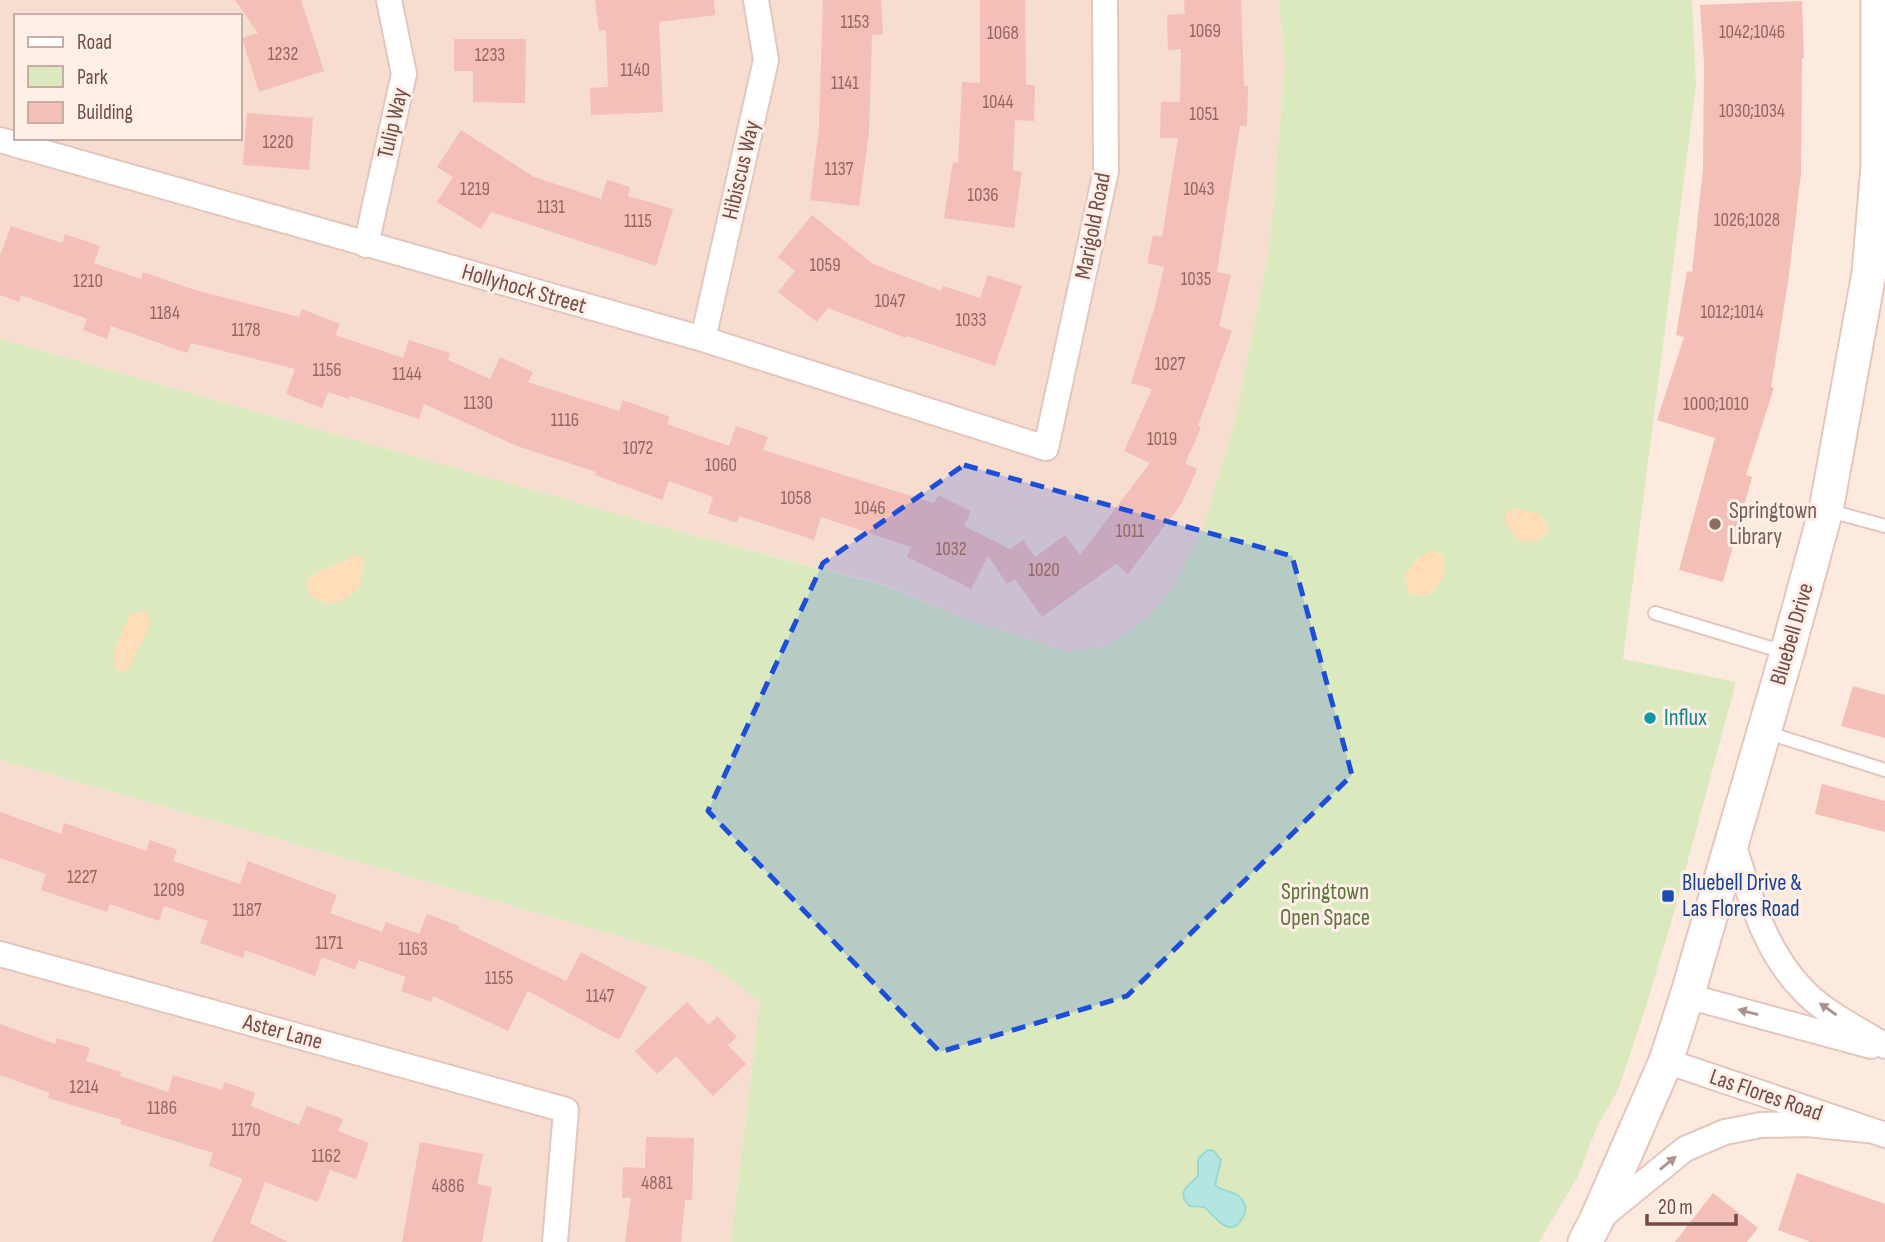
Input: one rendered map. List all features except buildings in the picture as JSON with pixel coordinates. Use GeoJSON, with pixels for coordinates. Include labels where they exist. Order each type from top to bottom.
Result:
{"type":"FeatureCollection","features":[{"type":"Feature","properties":{"kind":"street","name":"Tulip Way"},"geometry":{"type":"LineString","coordinates":[[366,245],[404,74],[389,0]]}},
{"type":"Feature","properties":{"kind":"street","name":"Hibiscus Way"},"geometry":{"type":"LineString","coordinates":[[703,339],[766,60],[756,0]]}},
{"type":"Feature","properties":{"kind":"street","name":"Marigold Road"},"geometry":{"type":"LineString","coordinates":[[1046,448],[1106,171],[1105,0]]}},
{"type":"Feature","properties":{"kind":"street","name":"Bluebell Drive"},"geometry":{"type":"LineString","coordinates":[[1591,1232],[1666,1061],[1787,653],[1826,510],[1877,274],[1881,18]]}},
{"type":"Feature","properties":{"kind":"street","name":"Hollyhock Street"},"geometry":{"type":"LineString","coordinates":[[0,140],[703,339],[1046,448]]}},
{"type":"Feature","properties":{"kind":"street"},"geometry":{"type":"LineString","coordinates":[[1732,841],[1760,924],[1784,970],[1805,993],[1885,1048]]}},
{"type":"Feature","properties":{"kind":"street","name":"Aster Lane"},"geometry":{"type":"LineString","coordinates":[[0,954],[566,1110],[555,1242]]}},
{"type":"Feature","properties":{"kind":"street"},"geometry":{"type":"LineString","coordinates":[[1687,996],[1885,1048]]}},
{"type":"Feature","properties":{"kind":"street","name":"Las Flores Road"},"geometry":{"type":"LineString","coordinates":[[1666,1061],[1876,1132]]}},
{"type":"Feature","properties":{"kind":"street","name":"Las Flores Road"},"geometry":{"type":"LineString","coordinates":[[1591,1232],[1685,1149],[1725,1132],[1761,1125],[1807,1124],[1876,1132]]}},
{"type":"Feature","properties":{"kind":"lane"},"geometry":{"type":"LineString","coordinates":[[1826,510],[1885,526]]}},
{"type":"Feature","properties":{"kind":"lane"},"geometry":{"type":"LineString","coordinates":[[1655,613],[1787,653]]}},
{"type":"Feature","properties":{"kind":"lane"},"geometry":{"type":"LineString","coordinates":[[1764,732],[1885,770]]}},
{"type":"Feature","properties":{"kind":"highlighted area"},"geometry":{"type":"Polygon","coordinates":[[[964,465],[1292,556],[1352,775],[1127,996],[940,1052],[708,811],[823,563],[964,465]]]}},
{"type":"Feature","properties":{"kind":"shaded area"},"geometry":{"type":"Polygon","coordinates":[[[0,0],[1279,0],[1285,62],[1270,246],[1235,422],[1202,531],[1174,587],[1153,612],[1128,633],[1104,647],[1070,652],[963,619],[889,586],[666,528],[0,339],[0,0]]]}},
{"type":"Feature","properties":{"kind":"shaded area"},"geometry":{"type":"Polygon","coordinates":[[[0,760],[706,961],[760,1002],[731,1242],[0,1242],[0,760]]]}},
{"type":"Feature","properties":{"kind":"green space","name":"Springtown Open Space"},"geometry":{"type":"Polygon","coordinates":[[[1279,0],[1692,0],[1696,85],[1623,659],[1736,682],[1671,923],[1619,1088],[1597,1127],[1578,1176],[1539,1242],[731,1242],[760,1002],[706,961],[0,760],[0,339],[666,528],[889,587],[963,619],[1069,652],[1104,647],[1128,633],[1153,612],[1174,587],[1202,531],[1235,422],[1270,246],[1285,62],[1279,0]]]}},
{"type":"Feature","properties":{"kind":"sand"},"geometry":{"type":"Polygon","coordinates":[[[1518,509],[1541,515],[1550,531],[1535,542],[1519,541],[1506,524],[1506,510],[1518,509]]]}},
{"type":"Feature","properties":{"kind":"sand"},"geometry":{"type":"Polygon","coordinates":[[[1432,551],[1442,553],[1445,572],[1431,595],[1410,595],[1404,576],[1418,558],[1432,551]]]}},
{"type":"Feature","properties":{"kind":"sand"},"geometry":{"type":"Polygon","coordinates":[[[355,554],[365,559],[359,588],[347,598],[328,605],[310,595],[305,581],[355,554]]]}},
{"type":"Feature","properties":{"kind":"sand"},"geometry":{"type":"Polygon","coordinates":[[[146,611],[151,622],[128,671],[116,671],[113,652],[129,617],[136,612],[146,611]]]}},
{"type":"Feature","properties":{"kind":"water"},"geometry":{"type":"Polygon","coordinates":[[[1207,1150],[1214,1151],[1221,1160],[1215,1185],[1240,1197],[1245,1205],[1243,1217],[1232,1227],[1222,1224],[1204,1207],[1190,1206],[1184,1197],[1187,1186],[1198,1176],[1198,1159],[1207,1150]]]}},
{"type":"Feature","properties":{"kind":"place","name":"Springtown Library"},"geometry":{"type":"Point","coordinates":[1715,524]}},
{"type":"Feature","properties":{"kind":"place","name":"Influx"},"geometry":{"type":"Point","coordinates":[1650,718]}},
{"type":"Feature","properties":{"kind":"place","name":"Bluebell Drive & Las Flores Road"},"geometry":{"type":"Point","coordinates":[1668,896]}}]}
